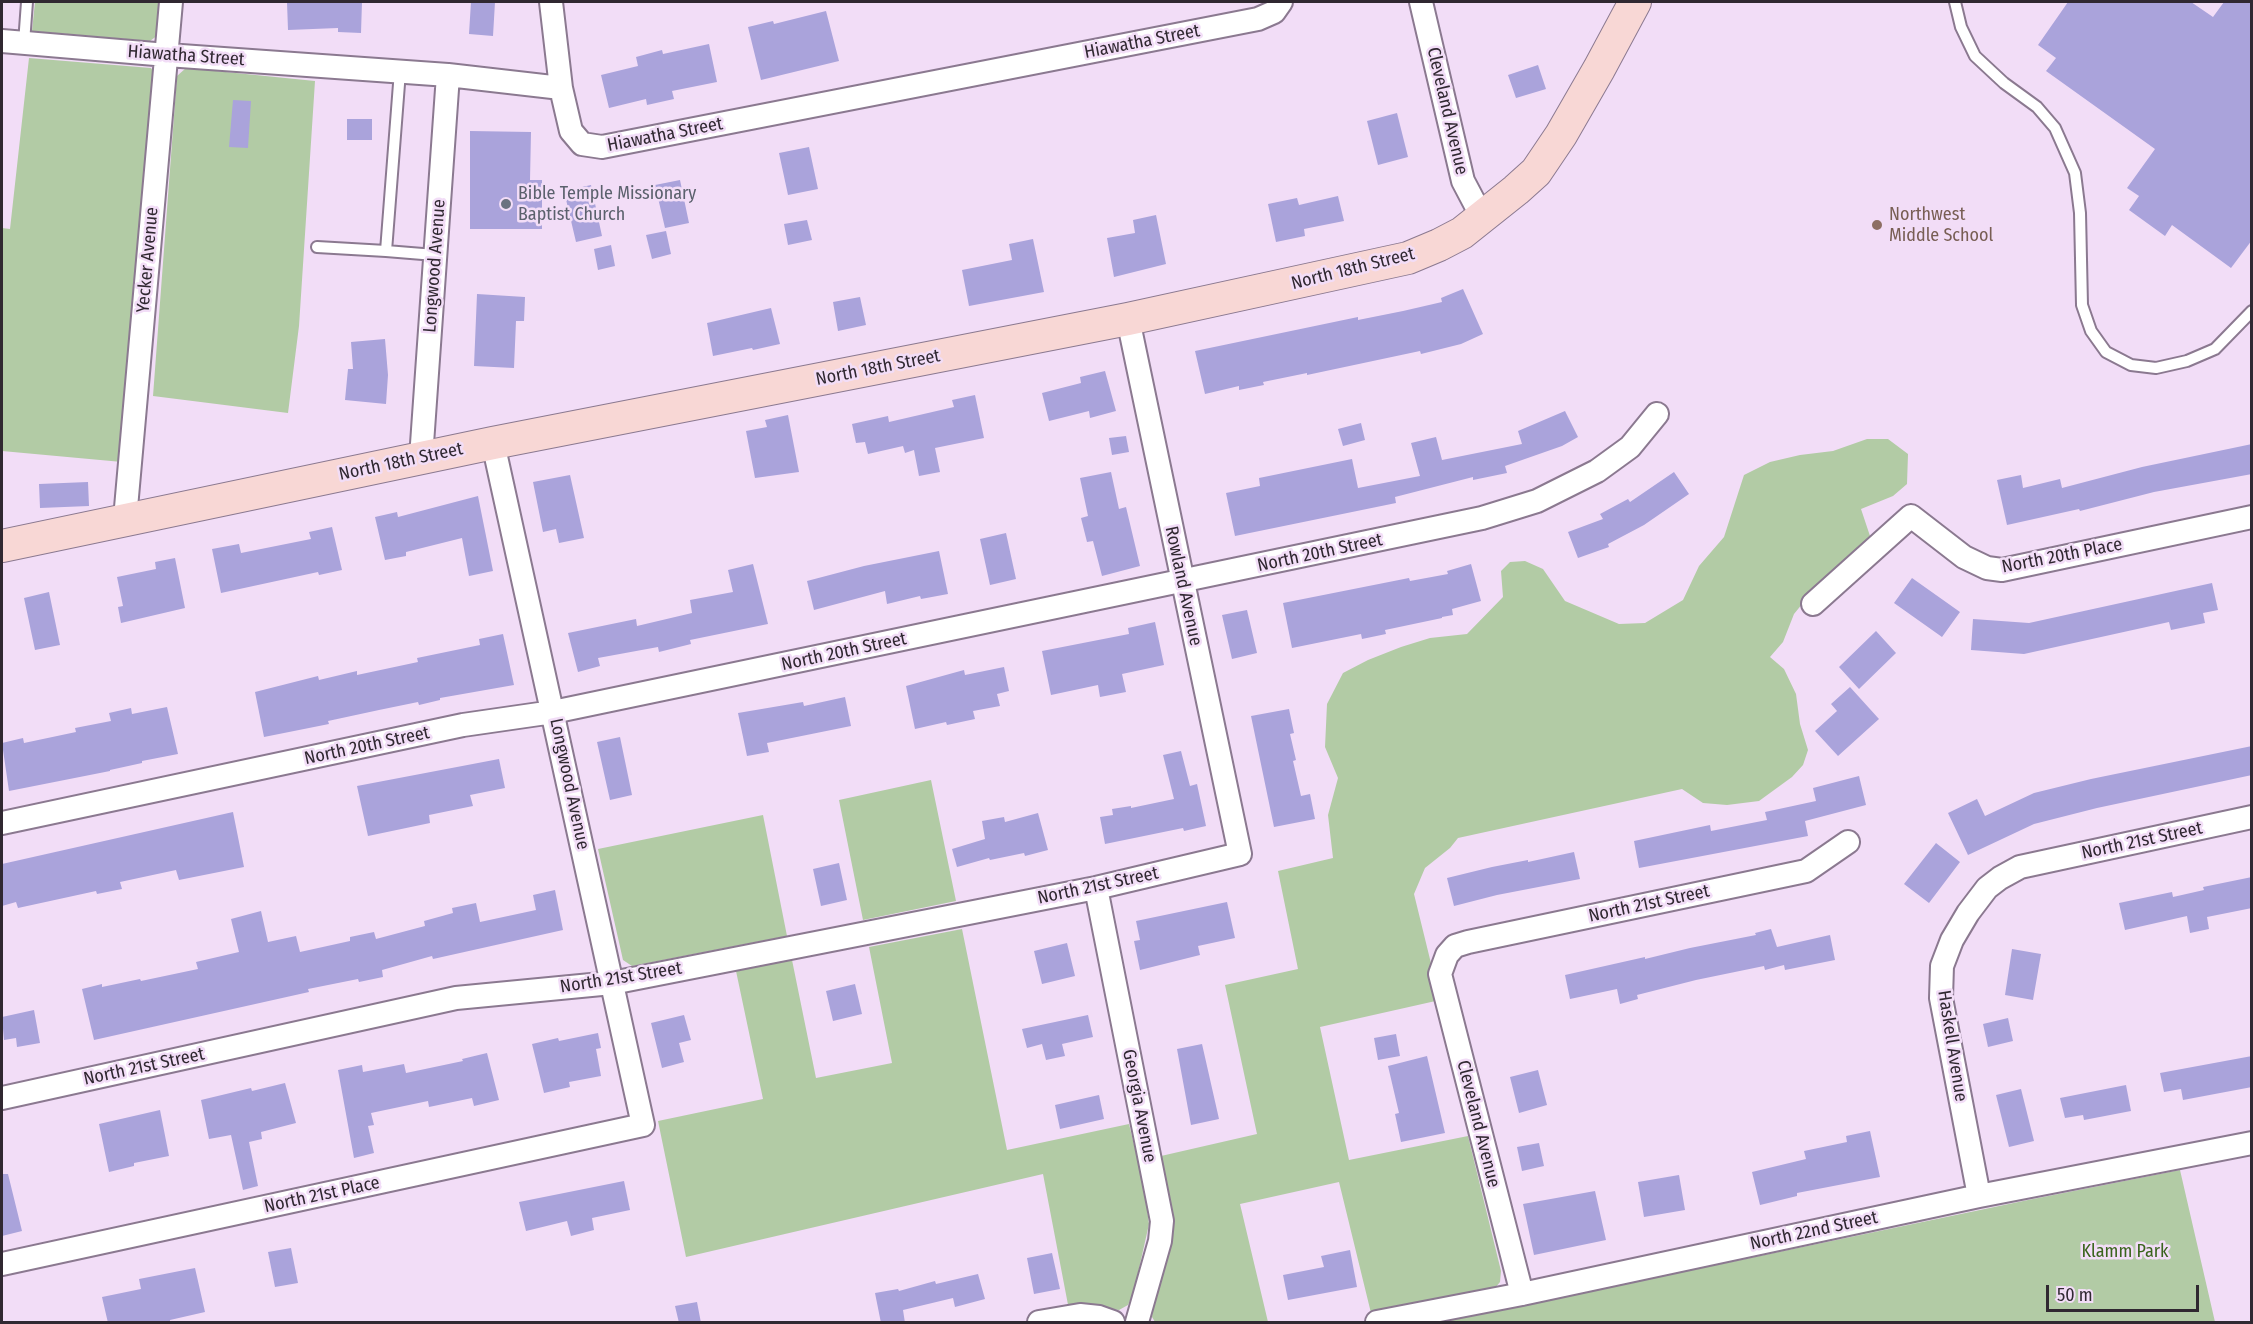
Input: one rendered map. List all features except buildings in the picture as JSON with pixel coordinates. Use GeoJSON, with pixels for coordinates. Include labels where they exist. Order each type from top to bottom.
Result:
{"type":"FeatureCollection","features":[{"type":"Feature","properties":{"kind":"main road","name":"North 18th Street"},"geometry":{"type":"LineString","coordinates":[[2,546],[493,443],[1128,319],[1408,258],[1462,233],[1529,178],[1550,153],[1635,2]]}},
{"type":"Feature","properties":{"kind":"street","name":"Yecker Avenue"},"geometry":{"type":"LineString","coordinates":[[125,519],[171,2]]}},
{"type":"Feature","properties":{"kind":"street"},"geometry":{"type":"LineString","coordinates":[[551,2],[561,88]]}},
{"type":"Feature","properties":{"kind":"street","name":"Hiawatha Street"},"geometry":{"type":"LineString","coordinates":[[13,42],[448,75],[561,88],[571,131],[582,144],[602,147],[1258,19],[1274,12],[1281,2]]}},
{"type":"Feature","properties":{"kind":"street","name":"Cleveland Avenue"},"geometry":{"type":"LineString","coordinates":[[1421,2],[1463,181],[1482,217]]}},
{"type":"Feature","properties":{"kind":"street","name":"Longwood Avenue"},"geometry":{"type":"LineString","coordinates":[[421,458],[448,75]]}},
{"type":"Feature","properties":{"kind":"street","name":"Rowland Avenue"},"geometry":{"type":"LineString","coordinates":[[1128,319],[1240,854]]}},
{"type":"Feature","properties":{"kind":"street","name":"North 20th Street"},"geometry":{"type":"LineString","coordinates":[[2,823],[463,725],[554,712],[1482,518],[1537,501],[1597,471],[1630,447],[1657,414]]}},
{"type":"Feature","properties":{"kind":"street","name":"Longwood Avenue"},"geometry":{"type":"LineString","coordinates":[[493,443],[643,1125]]}},
{"type":"Feature","properties":{"kind":"street","name":"North 20th Place"},"geometry":{"type":"LineString","coordinates":[[1813,603],[1911,516],[1964,557],[1987,568],[2002,570],[2252,517]]}},
{"type":"Feature","properties":{"kind":"street","name":"North 21st Street"},"geometry":{"type":"LineString","coordinates":[[2000,878],[2020,867],[2252,817]]}},
{"type":"Feature","properties":{"kind":"street","name":"North 21st Street"},"geometry":{"type":"LineString","coordinates":[[1447,955],[1455,946],[1468,942],[1806,872],[1848,842]]}},
{"type":"Feature","properties":{"kind":"street","name":"North 21st Street"},"geometry":{"type":"LineString","coordinates":[[2,1098],[456,998],[612,983],[1096,888],[1240,854]]}},
{"type":"Feature","properties":{"kind":"street","name":"Haskell Avenue"},"geometry":{"type":"LineString","coordinates":[[1979,1196],[1941,998],[1942,966],[1952,940],[1968,913],[1987,888],[2000,878]]}},
{"type":"Feature","properties":{"kind":"street","name":"Georgia Avenue"},"geometry":{"type":"LineString","coordinates":[[1096,888],[1162,1221],[1160,1241],[1137,1323]]}},
{"type":"Feature","properties":{"kind":"street","name":"Cleveland Avenue"},"geometry":{"type":"LineString","coordinates":[[1447,955],[1440,974],[1522,1294]]}},
{"type":"Feature","properties":{"kind":"street","name":"North 21st Place"},"geometry":{"type":"LineString","coordinates":[[2,1264],[643,1125]]}},
{"type":"Feature","properties":{"kind":"street","name":"North 22nd Street"},"geometry":{"type":"LineString","coordinates":[[1377,1323],[1979,1196],[2252,1143]]}},
{"type":"Feature","properties":{"kind":"street"},"geometry":{"type":"LineString","coordinates":[[1039,1323],[1080,1315],[1099,1317],[1113,1323]]}},
{"type":"Feature","properties":{"kind":"lane"},"geometry":{"type":"LineString","coordinates":[[13,42],[27,2]]}},
{"type":"Feature","properties":{"kind":"lane"},"geometry":{"type":"LineString","coordinates":[[1954,2],[1961,27],[1975,56],[2004,83],[2037,107],[2055,128],[2075,173],[2080,213],[2082,305],[2091,331],[2106,352],[2131,365],[2156,368],[2187,361],[2215,349],[2252,311]]}},
{"type":"Feature","properties":{"kind":"lane"},"geometry":{"type":"LineString","coordinates":[[386,251],[400,71]]}},
{"type":"Feature","properties":{"kind":"lane"},"geometry":{"type":"LineString","coordinates":[[317,247],[435,255]]}},
{"type":"Feature","properties":{"kind":"green space"},"geometry":{"type":"Polygon","coordinates":[[[35,2],[161,2],[158,35],[150,41],[32,31],[35,2]]]}},
{"type":"Feature","properties":{"kind":"green space"},"geometry":{"type":"Polygon","coordinates":[[[29,58],[151,68],[156,75],[122,462],[2,451],[2,228],[10,229],[29,58]]]}},
{"type":"Feature","properties":{"kind":"green space"},"geometry":{"type":"Polygon","coordinates":[[[186,68],[315,81],[299,326],[288,413],[153,396],[177,76],[186,68]]]}},
{"type":"Feature","properties":{"kind":"green space"},"geometry":{"type":"Polygon","coordinates":[[[1867,439],[1888,439],[1908,454],[1907,484],[1893,496],[1861,509],[1871,539],[1816,587],[1794,614],[1783,642],[1770,657],[1784,669],[1796,694],[1800,724],[1808,750],[1803,765],[1792,777],[1759,801],[1727,805],[1703,803],[1682,789],[1458,838],[1450,848],[1425,868],[1414,894],[1440,1000],[1320,1027],[1349,1160],[1468,1136],[1501,1271],[1500,1282],[1495,1288],[1371,1313],[1339,1182],[1240,1204],[1268,1322],[1155,1322],[1152,1317],[1153,1305],[1173,1235],[1174,1218],[1161,1156],[1257,1134],[1225,985],[1298,969],[1278,871],[1333,858],[1328,815],[1338,778],[1325,747],[1327,704],[1343,673],[1401,647],[1430,638],[1467,634],[1503,597],[1501,571],[1510,562],[1525,561],[1543,569],[1565,601],[1619,624],[1645,623],[1683,600],[1699,566],[1724,537],[1744,475],[1770,462],[1833,451],[1867,439]]]}},
{"type":"Feature","properties":{"kind":"green space"},"geometry":{"type":"Polygon","coordinates":[[[931,780],[956,901],[863,920],[839,800],[931,780]]]}},
{"type":"Feature","properties":{"kind":"green space"},"geometry":{"type":"Polygon","coordinates":[[[763,815],[787,936],[632,966],[623,960],[598,849],[763,815]]]}},
{"type":"Feature","properties":{"kind":"green space"},"geometry":{"type":"Polygon","coordinates":[[[962,929],[1007,1150],[1129,1124],[1144,1186],[1149,1224],[1134,1291],[1128,1305],[1119,1310],[1105,1308],[1069,1310],[1043,1174],[686,1257],[658,1121],[763,1099],[736,971],[792,960],[816,1078],[892,1063],[869,947],[962,929]]]}},
{"type":"Feature","properties":{"kind":"green space","name":"Klamm Park"},"geometry":{"type":"Polygon","coordinates":[[[2180,1170],[2215,1322],[1443,1322],[2028,1200],[2180,1170]]]}},
{"type":"Feature","properties":{"kind":"place","name":"Bible Temple Missionary Baptist Church"},"geometry":{"type":"Point","coordinates":[506,204]}},
{"type":"Feature","properties":{"kind":"place","name":"Northwest Middle School"},"geometry":{"type":"Point","coordinates":[1877,225]}}]}
